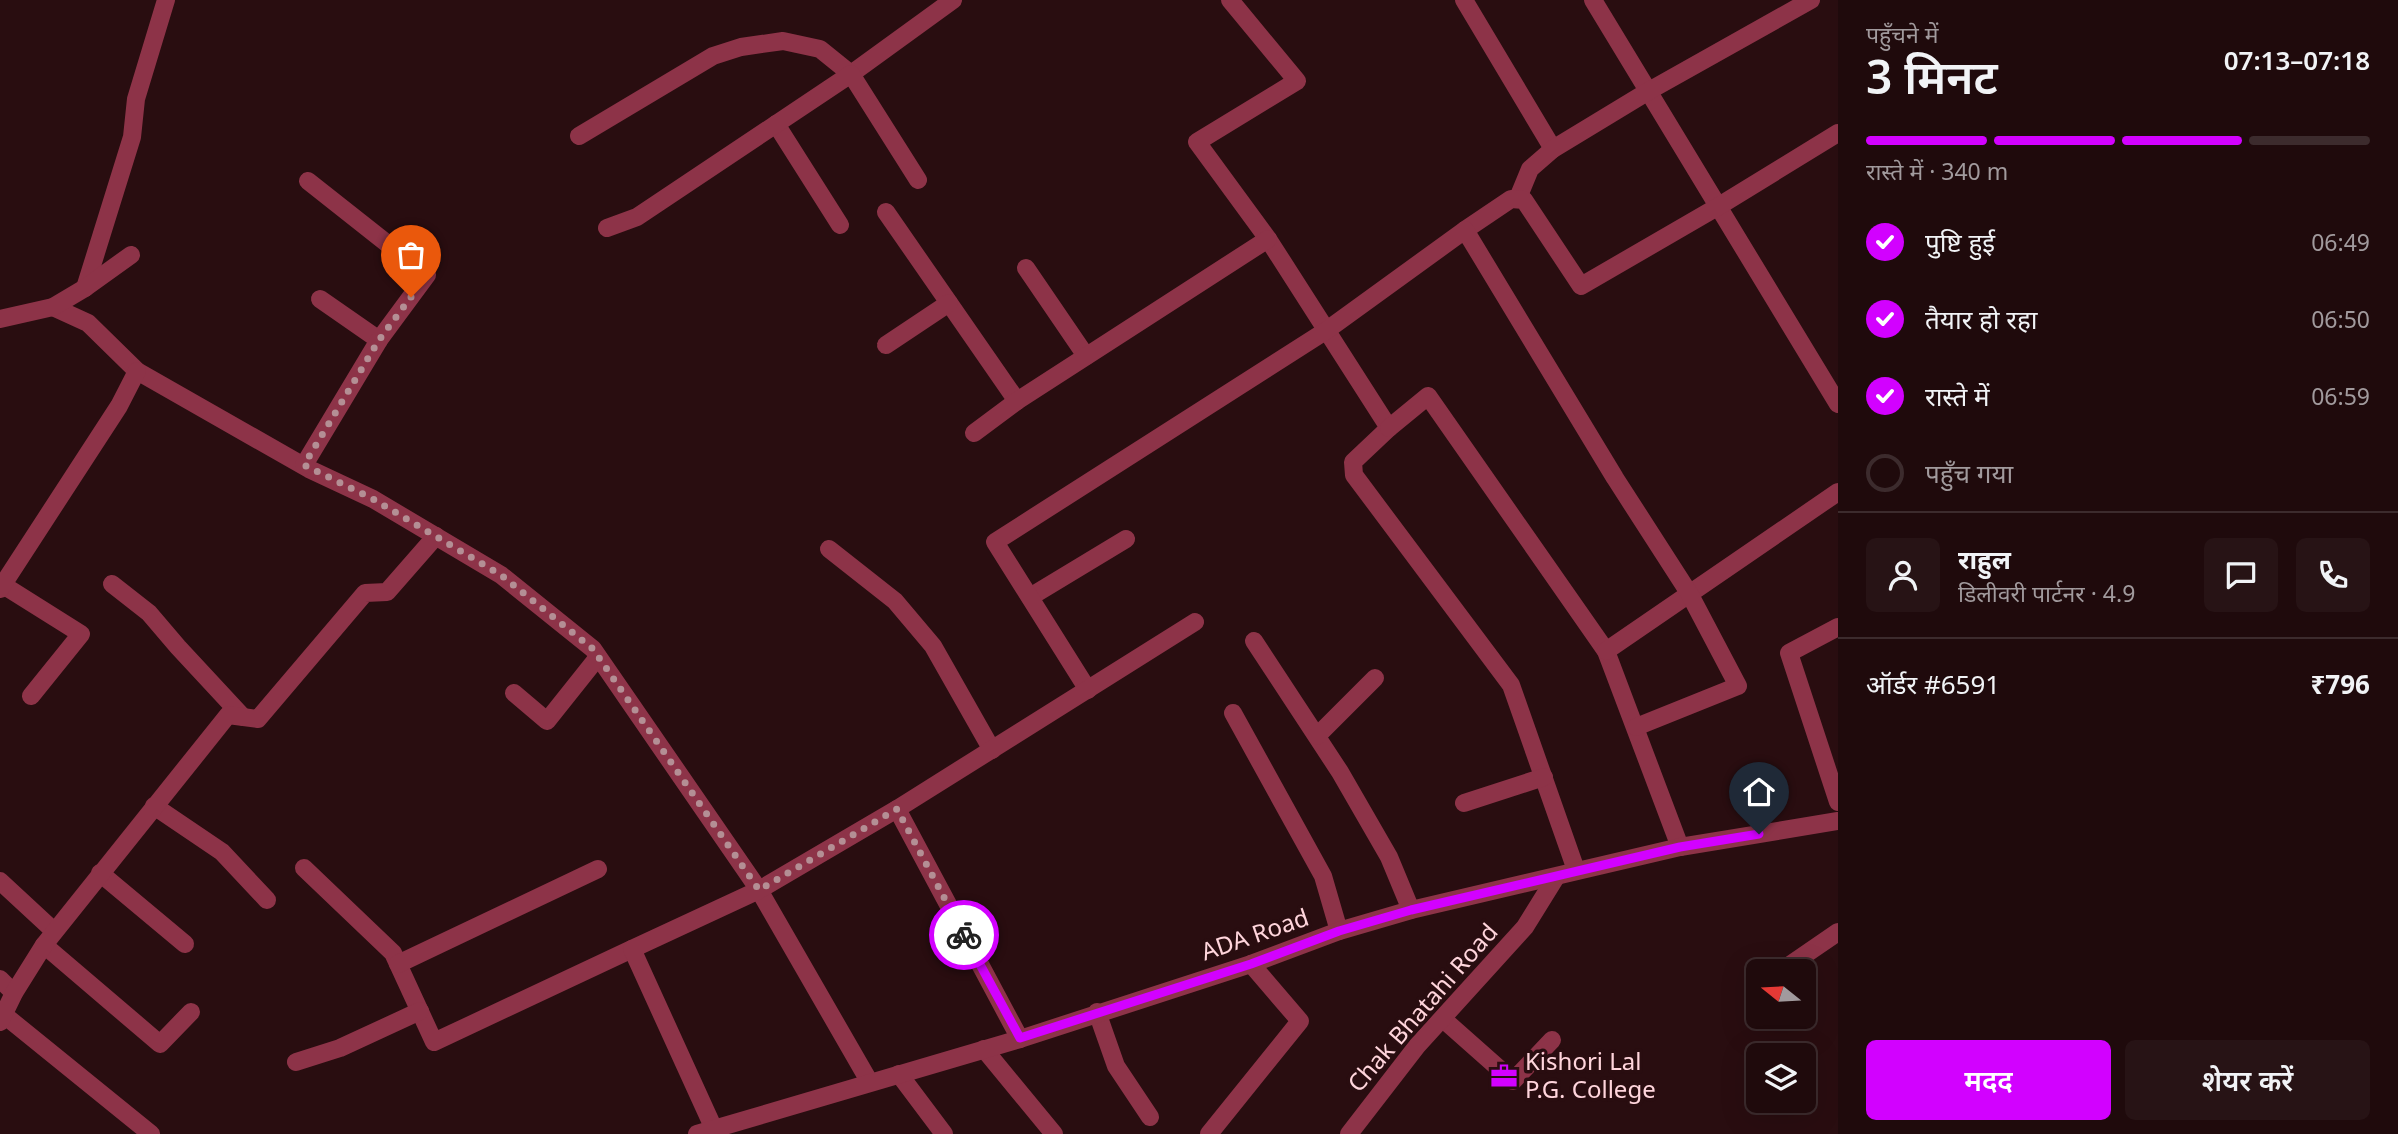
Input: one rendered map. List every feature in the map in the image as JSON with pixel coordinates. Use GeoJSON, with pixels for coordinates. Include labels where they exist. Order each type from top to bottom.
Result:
{"type":"FeatureCollection","features":[{"type":"Feature","properties":{"kind":"street"},"geometry":{"type":"LineString","coordinates":[[85,288],[129,149],[136,99],[166,0]]}},
{"type":"Feature","properties":{"kind":"street"},"geometry":{"type":"LineString","coordinates":[[607,228],[637,217],[851,74],[953,0]]}},
{"type":"Feature","properties":{"kind":"street"},"geometry":{"type":"LineString","coordinates":[[1230,0],[1297,81],[1197,142],[1268,239],[1389,428]]}},
{"type":"Feature","properties":{"kind":"street"},"geometry":{"type":"LineString","coordinates":[[1464,0],[1553,149]]}},
{"type":"Feature","properties":{"kind":"street"},"geometry":{"type":"LineString","coordinates":[[1593,0],[1838,404]]}},
{"type":"Feature","properties":{"kind":"street"},"geometry":{"type":"LineString","coordinates":[[1518,198],[1530,169],[1553,149],[1647,92],[1811,0]]}},
{"type":"Feature","properties":{"kind":"street"},"geometry":{"type":"LineString","coordinates":[[579,136],[713,56],[741,47],[783,41],[820,49],[851,74],[918,180]]}},
{"type":"Feature","properties":{"kind":"street"},"geometry":{"type":"LineString","coordinates":[[776,124],[840,225]]}},
{"type":"Feature","properties":{"kind":"street"},"geometry":{"type":"LineString","coordinates":[[1088,690],[995,542],[1326,330],[1511,199],[1524,200],[1581,286],[1838,133]]}},
{"type":"Feature","properties":{"kind":"street"},"geometry":{"type":"LineString","coordinates":[[304,465],[379,340],[427,275],[308,181]]}},
{"type":"Feature","properties":{"kind":"street"},"geometry":{"type":"LineString","coordinates":[[886,212],[1017,401]]}},
{"type":"Feature","properties":{"kind":"street"},"geometry":{"type":"LineString","coordinates":[[1465,230],[1615,478],[1689,593],[1738,686],[1636,727]]}},
{"type":"Feature","properties":{"kind":"street"},"geometry":{"type":"LineString","coordinates":[[974,433],[1017,401],[1268,239]]}},
{"type":"Feature","properties":{"kind":"street"},"geometry":{"type":"LineString","coordinates":[[0,319],[53,307],[131,255]]}},
{"type":"Feature","properties":{"kind":"street"},"geometry":{"type":"LineString","coordinates":[[1026,268],[1086,356]]}},
{"type":"Feature","properties":{"kind":"street"},"geometry":{"type":"LineString","coordinates":[[320,299],[379,340]]}},
{"type":"Feature","properties":{"kind":"street"},"geometry":{"type":"LineString","coordinates":[[886,345],[949,303]]}},
{"type":"Feature","properties":{"kind":"street"},"geometry":{"type":"LineString","coordinates":[[53,307],[88,323],[137,371],[304,465],[373,499],[501,575],[593,649],[759,890],[869,1081]]}},
{"type":"Feature","properties":{"kind":"street"},"geometry":{"type":"LineString","coordinates":[[31,696],[81,634],[1,586],[119,406],[137,371]]}},
{"type":"Feature","properties":{"kind":"street"},"geometry":{"type":"LineString","coordinates":[[1576,870],[1511,685],[1354,475],[1353,462],[1428,396],[1606,651],[1680,847]]}},
{"type":"Feature","properties":{"kind":"street"},"geometry":{"type":"LineString","coordinates":[[1606,651],[1838,492]]}},
{"type":"Feature","properties":{"kind":"street"},"geometry":{"type":"LineString","coordinates":[[151,1134],[2,1018],[14,993],[49,938],[228,715],[258,719],[365,593],[387,592],[436,536]]}},
{"type":"Feature","properties":{"kind":"street"},"geometry":{"type":"LineString","coordinates":[[1030,597],[1126,539]]}},
{"type":"Feature","properties":{"kind":"street"},"geometry":{"type":"LineString","coordinates":[[829,549],[895,601],[933,646],[992,750]]}},
{"type":"Feature","properties":{"kind":"street"},"geometry":{"type":"LineString","coordinates":[[112,584],[149,613],[177,648],[243,717]]}},
{"type":"Feature","properties":{"kind":"street"},"geometry":{"type":"LineString","coordinates":[[304,868],[393,953],[434,1042],[759,890],[897,809],[1195,622]]}},
{"type":"Feature","properties":{"kind":"street"},"geometry":{"type":"LineString","coordinates":[[1838,627],[1789,653],[1838,802]]}},
{"type":"Feature","properties":{"kind":"street"},"geometry":{"type":"LineString","coordinates":[[1254,641],[1317,736],[1389,857],[1411,910]]}},
{"type":"Feature","properties":{"kind":"street"},"geometry":{"type":"LineString","coordinates":[[513,693],[547,721],[598,657]]}},
{"type":"Feature","properties":{"kind":"street"},"geometry":{"type":"LineString","coordinates":[[1317,736],[1375,678]]}},
{"type":"Feature","properties":{"kind":"street"},"geometry":{"type":"LineString","coordinates":[[1233,713],[1323,876],[1339,931]]}},
{"type":"Feature","properties":{"kind":"street"},"geometry":{"type":"LineString","coordinates":[[1464,803],[1544,777]]}},
{"type":"Feature","properties":{"kind":"street"},"geometry":{"type":"LineString","coordinates":[[155,806],[222,852],[267,900]]}},
{"type":"Feature","properties":{"kind":"street"},"geometry":{"type":"LineString","coordinates":[[897,809],[1020,1038]]}},
{"type":"Feature","properties":{"kind":"street","name":"ADA Road"},"geometry":{"type":"LineString","coordinates":[[706,1131],[985,1049],[1251,964],[1339,931],[1411,910],[1680,847],[1838,821]]}},
{"type":"Feature","properties":{"kind":"street"},"geometry":{"type":"LineString","coordinates":[[398,964],[598,869]]}},
{"type":"Feature","properties":{"kind":"street"},"geometry":{"type":"LineString","coordinates":[[100,873],[185,944]]}},
{"type":"Feature","properties":{"kind":"street","name":"Chak Bhatahi Road"},"geometry":{"type":"LineString","coordinates":[[1349,1134],[1417,1046],[1525,927],[1556,877]]}},
{"type":"Feature","properties":{"kind":"street"},"geometry":{"type":"LineString","coordinates":[[0,881],[49,938],[160,1044],[191,1012]]}},
{"type":"Feature","properties":{"kind":"street"},"geometry":{"type":"LineString","coordinates":[[1797,959],[1838,932]]}},
{"type":"Feature","properties":{"kind":"street"},"geometry":{"type":"LineString","coordinates":[[632,949],[706,1131]]}},
{"type":"Feature","properties":{"kind":"street"},"geometry":{"type":"LineString","coordinates":[[1209,1134],[1300,1021],[1251,964]]}},
{"type":"Feature","properties":{"kind":"street"},"geometry":{"type":"LineString","coordinates":[[0,979],[14,993]]}},
{"type":"Feature","properties":{"kind":"street"},"geometry":{"type":"LineString","coordinates":[[296,1062],[340,1048],[420,1011]]}},
{"type":"Feature","properties":{"kind":"street"},"geometry":{"type":"LineString","coordinates":[[1097,1012],[1116,1066],[1150,1117]]}},
{"type":"Feature","properties":{"kind":"street"},"geometry":{"type":"LineString","coordinates":[[1443,1019],[1513,1081],[1552,1040]]}},
{"type":"Feature","properties":{"kind":"street"},"geometry":{"type":"LineString","coordinates":[[985,1049],[1054,1134]]}},
{"type":"Feature","properties":{"kind":"street"},"geometry":{"type":"LineString","coordinates":[[899,1074],[944,1134]]}},
{"type":"Feature","properties":{"kind":"way so far"},"geometry":{"type":"LineString","coordinates":[[411,297],[379,340],[304,465],[373,499],[501,575],[593,649],[759,890],[897,809],[964,935]]}},
{"type":"Feature","properties":{"kind":"place","name":"Kishori Lal P.G. College"},"geometry":{"type":"Point","coordinates":[1504,1076]}},
{"type":"Feature","properties":{"kind":"route"},"geometry":{"type":"LineString","coordinates":[[964,935],[1020,1038],[1251,964],[1339,931],[1411,910],[1680,847],[1759,834]]}}]}
